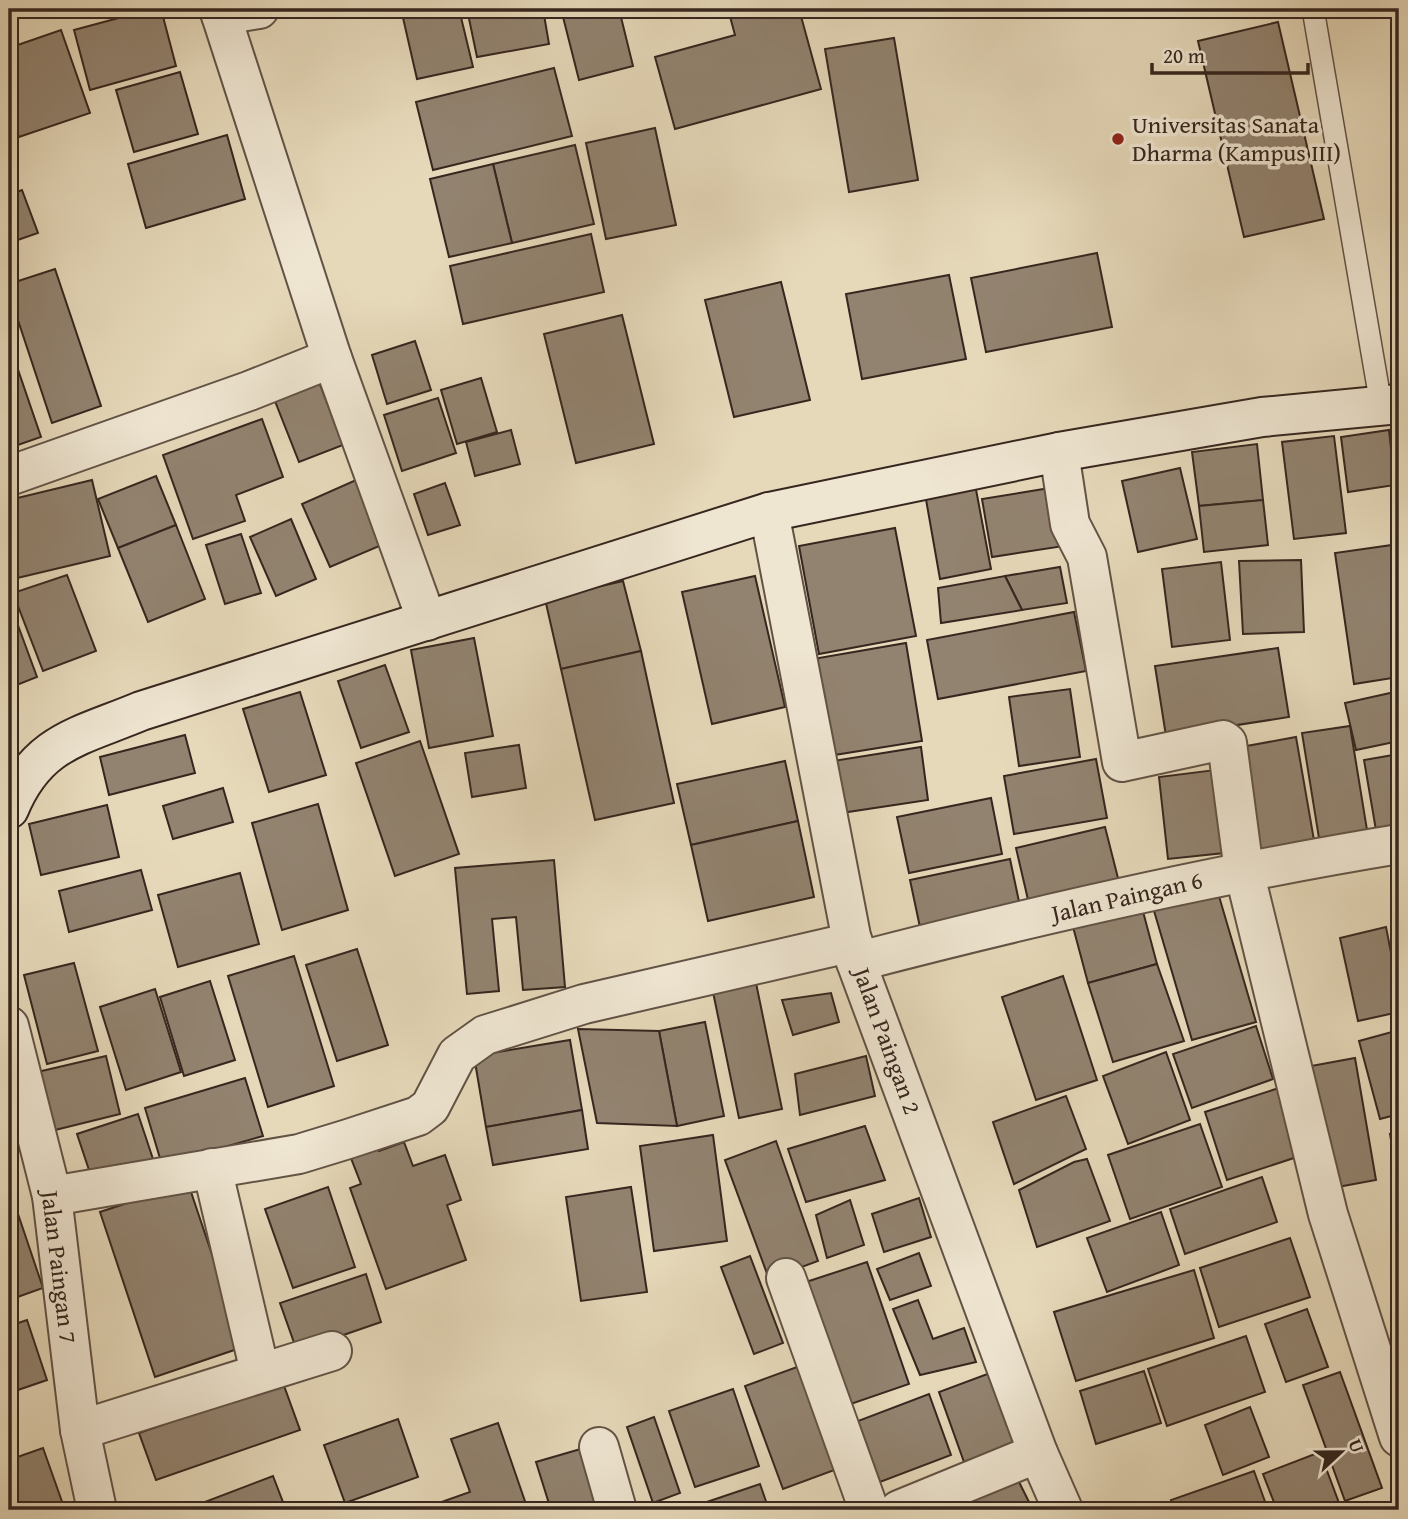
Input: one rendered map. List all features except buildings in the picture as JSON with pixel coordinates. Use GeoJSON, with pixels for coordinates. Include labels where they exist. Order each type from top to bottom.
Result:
{"type":"FeatureCollection","features":[{"type":"Feature","properties":{"kind":"street"},"geometry":{"type":"LineString","coordinates":[[260,9],[220,12],[332,358],[427,621]]}},
{"type":"Feature","properties":{"kind":"street"},"geometry":{"type":"LineString","coordinates":[[9,476],[249,391],[332,358]]}},
{"type":"Feature","properties":{"kind":"street"},"geometry":{"type":"LineString","coordinates":[[9,809],[21,780],[51,749],[141,711],[769,512],[1059,452],[1262,417],[1390,405]]}},
{"type":"Feature","properties":{"kind":"street"},"geometry":{"type":"LineString","coordinates":[[1059,452],[1069,524],[1087,557],[1122,762],[1225,741],[1244,871],[1328,1214],[1399,1437]]}},
{"type":"Feature","properties":{"kind":"street","name":"Jalan Paingan 2"},"geometry":{"type":"LineString","coordinates":[[769,512],[855,953],[1038,1453],[1063,1510]]}},
{"type":"Feature","properties":{"kind":"street","name":"Jalan Paingan 6"},"geometry":{"type":"LineString","coordinates":[[52,1196],[299,1154],[418,1116],[430,1107],[457,1055],[485,1035],[584,1004],[988,928],[1244,871],[1399,844]]}},
{"type":"Feature","properties":{"kind":"street","name":"Jalan Paingan 7"},"geometry":{"type":"LineString","coordinates":[[9,1026],[52,1196],[80,1430],[97,1510]]}},
{"type":"Feature","properties":{"kind":"street"},"geometry":{"type":"LineString","coordinates":[[212,1168],[260,1372]]}},
{"type":"Feature","properties":{"kind":"street"},"geometry":{"type":"LineString","coordinates":[[786,1278],[869,1510]]}},
{"type":"Feature","properties":{"kind":"street"},"geometry":{"type":"LineString","coordinates":[[80,1430],[332,1351]]}},
{"type":"Feature","properties":{"kind":"street"},"geometry":{"type":"LineString","coordinates":[[599,1447],[617,1510]]}},
{"type":"Feature","properties":{"kind":"street"},"geometry":{"type":"LineString","coordinates":[[899,1510],[1038,1453]]}},
{"type":"Feature","properties":{"kind":"lane"},"geometry":{"type":"LineString","coordinates":[[1313,9],[1390,405]]}},
{"type":"Feature","properties":{"kind":"place","name":"Universitas Sanata Dharma (Kampus III)"},"geometry":{"type":"Point","coordinates":[1118,139]}}]}
